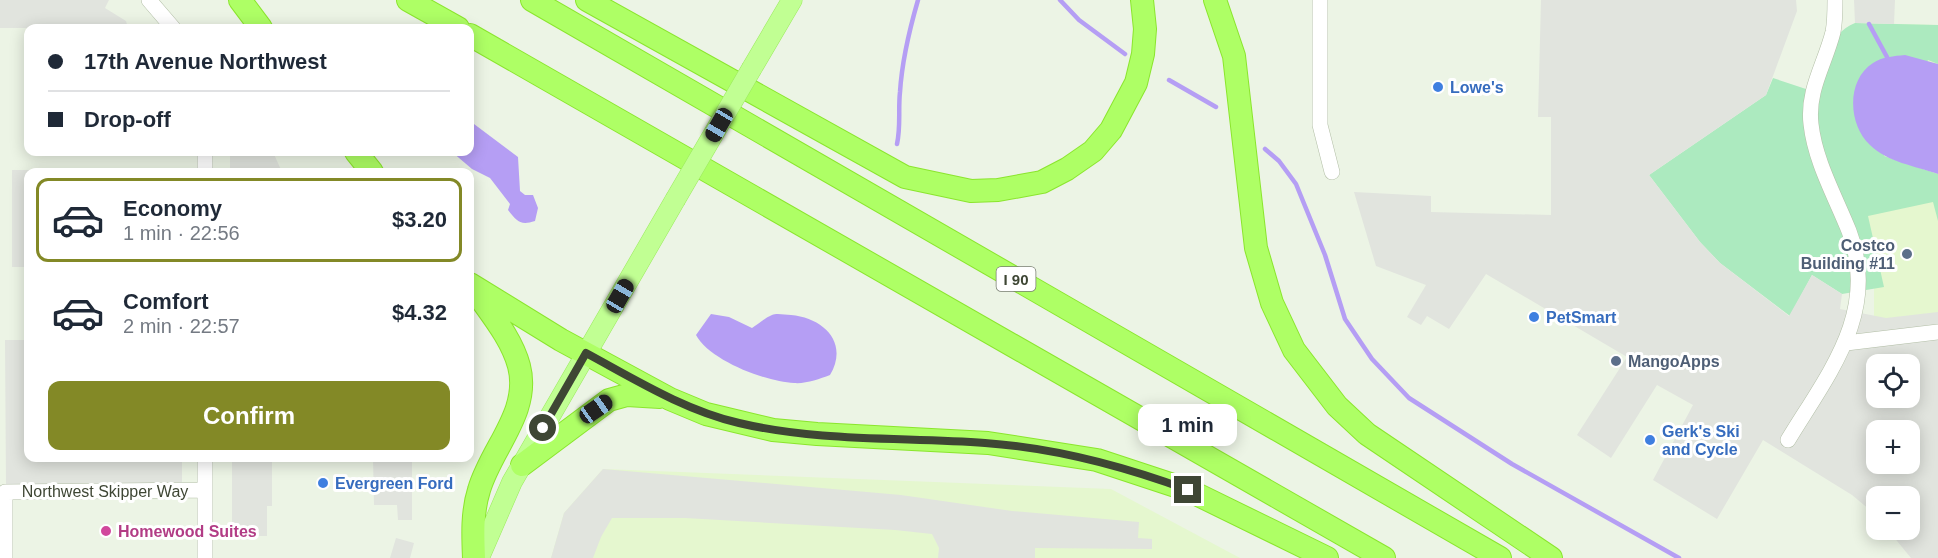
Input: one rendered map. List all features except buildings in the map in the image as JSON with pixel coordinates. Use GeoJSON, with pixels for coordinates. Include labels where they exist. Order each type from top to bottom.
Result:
{"type":"FeatureCollection","features":[{"type":"Feature","properties":{"kind":"highway"},"geometry":{"type":"LineString","coordinates":[[240,0],[258,24]]}},
{"type":"Feature","properties":{"kind":"highway"},"geometry":{"type":"LineString","coordinates":[[408,0],[451,24]]}},
{"type":"Feature","properties":{"kind":"highway","name":"I 90"},"geometry":{"type":"LineString","coordinates":[[532,0],[1500,558]]}},
{"type":"Feature","properties":{"kind":"highway"},"geometry":{"type":"LineString","coordinates":[[587,0],[842,144],[905,177],[971,190],[1019,187],[1042,182],[1068,169],[1093,150],[1111,130],[1136,83],[1143,54],[1145,29],[1142,0]]}},
{"type":"Feature","properties":{"kind":"highway"},"geometry":{"type":"LineString","coordinates":[[603,0],[799,111],[904,164],[933,183]]}},
{"type":"Feature","properties":{"kind":"highway"},"geometry":{"type":"LineString","coordinates":[[1215,0],[1234,56],[1256,248],[1272,303],[1294,350],[1337,406],[1367,434],[1551,558]]}},
{"type":"Feature","properties":{"kind":"highway"},"geometry":{"type":"LineString","coordinates":[[474,37],[1384,558]]}},
{"type":"Feature","properties":{"kind":"highway"},"geometry":{"type":"LineString","coordinates":[[359,156],[369,168]]}},
{"type":"Feature","properties":{"kind":"highway"},"geometry":{"type":"LineString","coordinates":[[474,286],[586,353],[670,399],[706,414],[772,430],[988,443],[1097,460],[1188,490],[1327,558]]}},
{"type":"Feature","properties":{"kind":"highway"},"geometry":{"type":"LineString","coordinates":[[474,290],[513,350],[520,367],[522,384],[518,407],[488,465],[478,490],[473,516],[474,558]]}},
{"type":"Feature","properties":{"kind":"highway"},"geometry":{"type":"LineString","coordinates":[[522,465],[609,400],[627,395],[670,399]]}},
{"type":"Feature","properties":{"kind":"main road"},"geometry":{"type":"LineString","coordinates":[[479,558],[496,514],[522,465],[792,0]]}},
{"type":"Feature","properties":{"kind":"street"},"geometry":{"type":"LineString","coordinates":[[149,0],[170,24]]}},
{"type":"Feature","properties":{"kind":"street"},"geometry":{"type":"LineString","coordinates":[[1320,0],[1320,125],[1332,172]]}},
{"type":"Feature","properties":{"kind":"street"},"geometry":{"type":"LineString","coordinates":[[1788,440],[1846,343],[1857,302],[1857,264],[1850,234],[1817,152],[1810,111],[1812,92],[1834,30],[1835,0]]}},
{"type":"Feature","properties":{"kind":"street"},"geometry":{"type":"LineString","coordinates":[[1846,343],[1938,332]]}},
{"type":"Feature","properties":{"kind":"street"},"geometry":{"type":"LineString","coordinates":[[205,462],[205,558]]}},
{"type":"Feature","properties":{"kind":"street","name":"Northwest Skipper Way"},"geometry":{"type":"LineString","coordinates":[[5,558],[5,492],[205,490]]}},
{"type":"Feature","properties":{"kind":"shaded area"},"geometry":{"type":"Polygon","coordinates":[[[0,0],[109,0],[105,8],[126,21],[127,24],[24,24],[24,28],[0,28],[0,0]]]}},
{"type":"Feature","properties":{"kind":"shaded area"},"geometry":{"type":"Polygon","coordinates":[[[1541,0],[1796,0],[1797,11],[1766,95],[1649,175],[1700,242],[1720,263],[1789,316],[1812,275],[1842,294],[1840,309],[1886,318],[1938,312],[1938,558],[1911,558],[1896,540],[1920,540],[1920,486],[1866,486],[1866,507],[1852,495],[1763,440],[1717,519],[1653,480],[1693,405],[1657,385],[1611,458],[1577,435],[1627,357],[1486,274],[1449,329],[1427,316],[1421,325],[1407,317],[1426,285],[1376,266],[1354,192],[1431,196],[1431,212],[1551,215],[1551,117],[1538,117],[1541,0]]]}},
{"type":"Feature","properties":{"kind":"shaded area"},"geometry":{"type":"Polygon","coordinates":[[[1854,0],[1895,0],[1894,24],[1855,23],[1854,0]]]}},
{"type":"Feature","properties":{"kind":"shaded area"},"geometry":{"type":"Polygon","coordinates":[[[1855,23],[1938,25],[1938,324],[1874,325],[1874,264],[1831,91],[1855,23]]]}},
{"type":"Feature","properties":{"kind":"shaded area"},"geometry":{"type":"Polygon","coordinates":[[[1855,23],[1938,25],[1938,64],[1928,60],[1884,156],[1938,174],[1938,221],[1933,202],[1868,216],[1884,287],[1842,294],[1812,275],[1790,316],[1720,263],[1700,242],[1649,175],[1766,95],[1773,78],[1812,91],[1822,62],[1832,43],[1846,28],[1855,23]]]}},
{"type":"Feature","properties":{"kind":"shaded area"},"geometry":{"type":"Polygon","coordinates":[[[1905,55],[1938,64],[1938,174],[1885,156],[1870,145],[1857,126],[1854,115],[1854,91],[1864,71],[1880,59],[1905,55]]]}},
{"type":"Feature","properties":{"kind":"shaded area"},"geometry":{"type":"Polygon","coordinates":[[[474,124],[518,157],[520,191],[525,195],[533,195],[538,208],[535,221],[522,223],[517,220],[508,210],[510,204],[490,178],[471,168],[457,156],[474,156],[474,124]]]}},
{"type":"Feature","properties":{"kind":"shaded area"},"geometry":{"type":"Polygon","coordinates":[[[230,156],[275,156],[280,168],[230,168],[230,156]]]}},
{"type":"Feature","properties":{"kind":"shaded area"},"geometry":{"type":"Polygon","coordinates":[[[12,170],[24,170],[24,267],[12,267],[12,170]]]}},
{"type":"Feature","properties":{"kind":"shaded area"},"geometry":{"type":"Polygon","coordinates":[[[711,314],[729,317],[752,328],[776,314],[803,317],[814,321],[830,334],[835,343],[837,353],[830,375],[803,383],[782,382],[754,374],[725,361],[713,353],[696,335],[711,314]]]}},
{"type":"Feature","properties":{"kind":"shaded area"},"geometry":{"type":"Polygon","coordinates":[[[5,340],[24,340],[24,462],[182,462],[182,484],[6,485],[5,340]]]}},
{"type":"Feature","properties":{"kind":"shaded area"},"geometry":{"type":"Polygon","coordinates":[[[232,462],[272,462],[272,506],[267,506],[267,536],[232,536],[232,462]]]}},
{"type":"Feature","properties":{"kind":"shaded area"},"geometry":{"type":"Polygon","coordinates":[[[373,462],[412,462],[412,520],[398,520],[397,505],[374,505],[373,462]]]}},
{"type":"Feature","properties":{"kind":"shaded area"},"geometry":{"type":"Polygon","coordinates":[[[603,469],[1111,489],[1240,558],[551,558],[564,513],[603,469]]]}},
{"type":"Feature","properties":{"kind":"shaded area"},"geometry":{"type":"Polygon","coordinates":[[[603,469],[901,495],[1012,511],[1139,522],[1138,538],[1152,539],[1152,549],[1035,548],[1035,558],[938,558],[939,548],[932,534],[685,518],[612,518],[593,558],[551,558],[564,513],[603,469]]]}},
{"type":"Feature","properties":{"kind":"shaded area"},"geometry":{"type":"Polygon","coordinates":[[[396,538],[414,543],[410,558],[390,558],[396,538]]]}},
{"type":"Feature","properties":{"kind":"waterway"},"geometry":{"type":"LineString","coordinates":[[897,144],[902,68],[918,0]]}},
{"type":"Feature","properties":{"kind":"waterway"},"geometry":{"type":"LineString","coordinates":[[1060,0],[1079,20],[1125,54]]}},
{"type":"Feature","properties":{"kind":"waterway"},"geometry":{"type":"LineString","coordinates":[[1869,24],[1887,57]]}},
{"type":"Feature","properties":{"kind":"waterway"},"geometry":{"type":"LineString","coordinates":[[1169,80],[1216,107]]}},
{"type":"Feature","properties":{"kind":"waterway"},"geometry":{"type":"LineString","coordinates":[[1265,149],[1279,161],[1296,184],[1325,255],[1345,319],[1372,359],[1409,398],[1512,464],[1679,558]]}},
{"type":"Feature","properties":{"kind":"place","name":"Lowe's"},"geometry":{"type":"Point","coordinates":[1438,87]}},
{"type":"Feature","properties":{"kind":"place","name":"Costco Building #11"},"geometry":{"type":"Point","coordinates":[1907,254]}},
{"type":"Feature","properties":{"kind":"place","name":"PetSmart"},"geometry":{"type":"Point","coordinates":[1534,317]}},
{"type":"Feature","properties":{"kind":"place","name":"MangoApps"},"geometry":{"type":"Point","coordinates":[1616,361]}},
{"type":"Feature","properties":{"kind":"place","name":"Gerk's Ski and Cycle"},"geometry":{"type":"Point","coordinates":[1650,440]}},
{"type":"Feature","properties":{"kind":"place","name":"Evergreen Ford"},"geometry":{"type":"Point","coordinates":[323,483]}},
{"type":"Feature","properties":{"kind":"place","name":"Homewood Suites"},"geometry":{"type":"Point","coordinates":[106,531]}},
{"type":"Feature","properties":{"kind":"route"},"geometry":{"type":"LineString","coordinates":[[543,428],[586,353],[670,399],[706,414],[740,423],[772,430],[988,443],[1049,451],[1097,460],[1188,490]]}}]}
